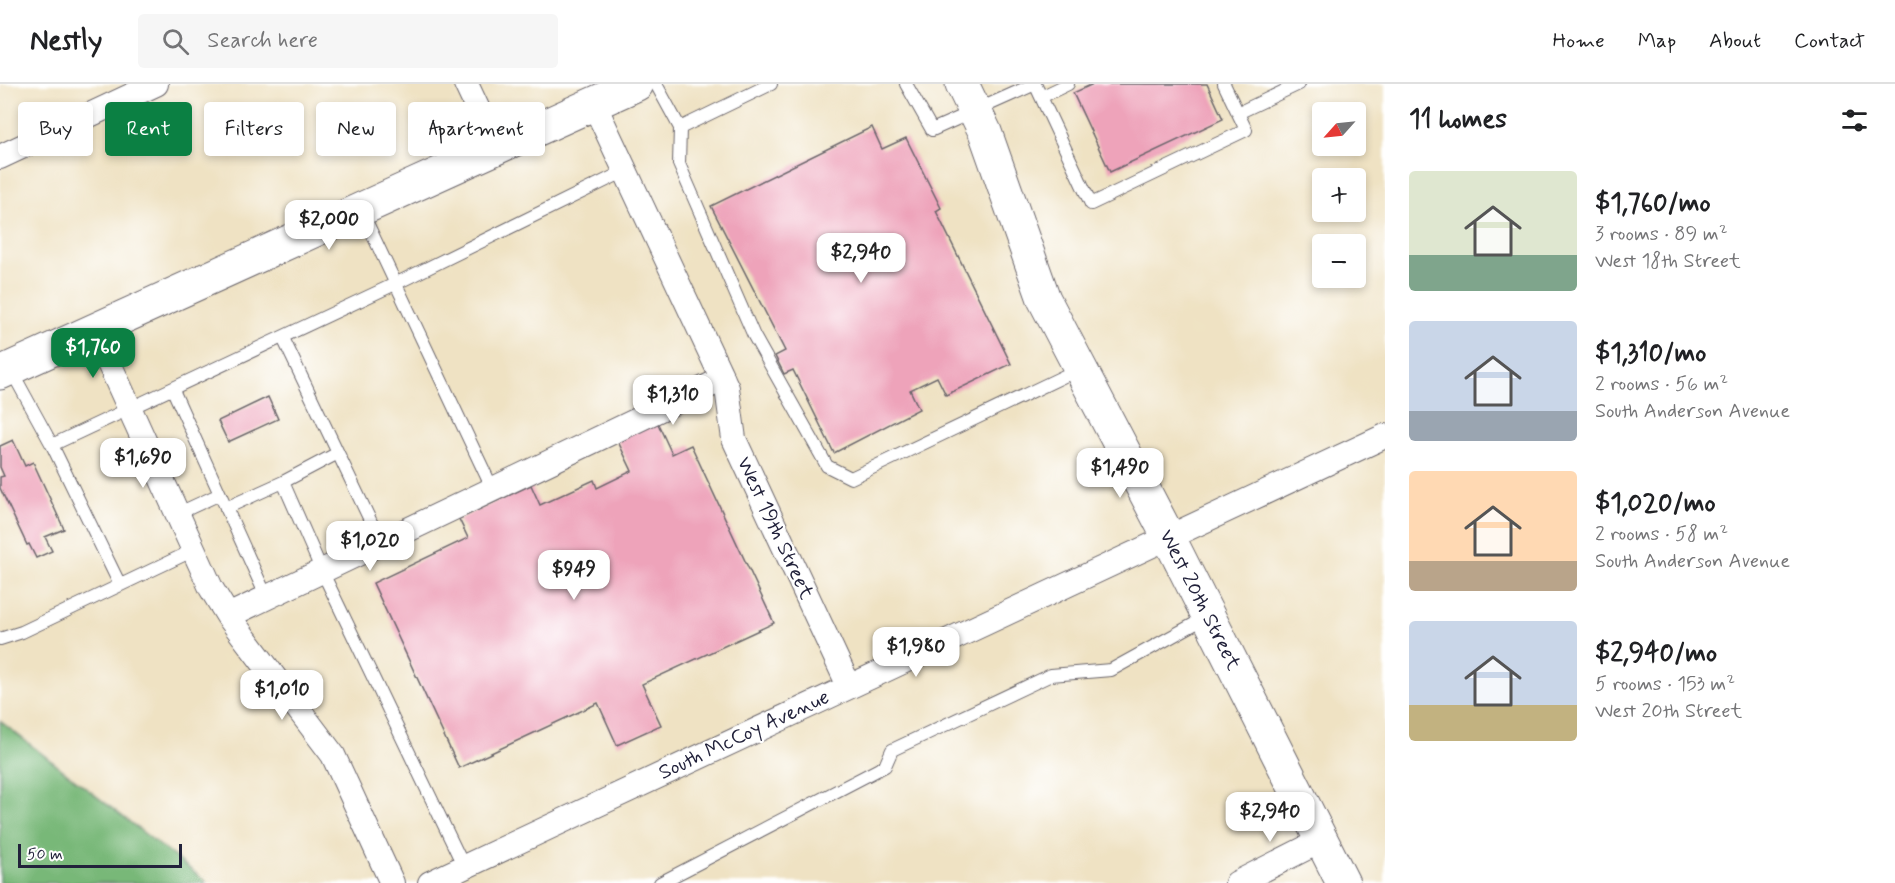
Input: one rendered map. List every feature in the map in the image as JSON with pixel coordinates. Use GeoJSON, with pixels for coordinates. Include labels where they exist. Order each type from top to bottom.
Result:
{"type":"FeatureCollection","features":[{"type":"Feature","properties":{"kind":"main road"},"geometry":{"type":"LineString","coordinates":[[545,126],[638,84]]}},
{"type":"Feature","properties":{"kind":"main road","name":"West 20th Street"},"geometry":{"type":"LineString","coordinates":[[969,98],[985,132],[1044,298],[1343,883]]}},
{"type":"Feature","properties":{"kind":"main road"},"geometry":{"type":"LineString","coordinates":[[5,370],[478,156]]}},
{"type":"Feature","properties":{"kind":"street"},"geometry":{"type":"LineString","coordinates":[[0,157],[156,84]]}},
{"type":"Feature","properties":{"kind":"street"},"geometry":{"type":"LineString","coordinates":[[466,84],[474,102]]}},
{"type":"Feature","properties":{"kind":"street","name":"West 19th Street"},"geometry":{"type":"LineString","coordinates":[[594,104],[727,388],[734,439],[849,686]]}},
{"type":"Feature","properties":{"kind":"street"},"geometry":{"type":"LineString","coordinates":[[94,330],[211,588],[228,616],[333,755],[392,883]]}},
{"type":"Feature","properties":{"kind":"street"},"geometry":{"type":"LineString","coordinates":[[228,616],[723,379]]}},
{"type":"Feature","properties":{"kind":"street","name":"South McCoy Avenue"},"geometry":{"type":"LineString","coordinates":[[430,883],[1385,436]]}},
{"type":"Feature","properties":{"kind":"street"},"geometry":{"type":"LineString","coordinates":[[1237,883],[1322,840]]}},
{"type":"Feature","properties":{"kind":"lane"},"geometry":{"type":"LineString","coordinates":[[656,84],[680,128],[679,164],[715,250],[754,336],[827,466],[851,478],[1081,369]]}},
{"type":"Feature","properties":{"kind":"lane"},"geometry":{"type":"LineString","coordinates":[[680,128],[771,84]]}},
{"type":"Feature","properties":{"kind":"lane"},"geometry":{"type":"LineString","coordinates":[[906,84],[932,130],[969,98],[1035,84],[1091,204],[1246,130],[1224,84]]}},
{"type":"Feature","properties":{"kind":"lane"},"geometry":{"type":"LineString","coordinates":[[1041,96],[1068,84]]}},
{"type":"Feature","properties":{"kind":"lane"},"geometry":{"type":"LineString","coordinates":[[1238,113],[1299,84]]}},
{"type":"Feature","properties":{"kind":"lane"},"geometry":{"type":"LineString","coordinates":[[52,445],[283,338],[625,171]]}},
{"type":"Feature","properties":{"kind":"lane"},"geometry":{"type":"LineString","coordinates":[[360,209],[493,490]]}},
{"type":"Feature","properties":{"kind":"lane"},"geometry":{"type":"LineString","coordinates":[[283,338],[381,543]]}},
{"type":"Feature","properties":{"kind":"lane"},"geometry":{"type":"LineString","coordinates":[[5,370],[52,445],[120,585]]}},
{"type":"Feature","properties":{"kind":"lane"},"geometry":{"type":"LineString","coordinates":[[173,390],[267,598]]}},
{"type":"Feature","properties":{"kind":"lane"},"geometry":{"type":"LineString","coordinates":[[226,508],[338,453]]}},
{"type":"Feature","properties":{"kind":"lane"},"geometry":{"type":"LineString","coordinates":[[283,482],[322,571],[464,867]]}},
{"type":"Feature","properties":{"kind":"lane"},"geometry":{"type":"LineString","coordinates":[[177,514],[220,494]]}},
{"type":"Feature","properties":{"kind":"lane"},"geometry":{"type":"LineString","coordinates":[[0,639],[22,632],[194,550]]}},
{"type":"Feature","properties":{"kind":"lane"},"geometry":{"type":"LineString","coordinates":[[660,883],[885,766],[892,750],[1051,675],[1111,670],[1208,616]]}},
{"type":"Feature","properties":{"kind":"green space"},"geometry":{"type":"Polygon","coordinates":[[[0,721],[208,883],[0,883],[0,721]]]}},
{"type":"Feature","properties":{"kind":"building"},"geometry":{"type":"Polygon","coordinates":[[[1093,84],[1207,84],[1223,119],[1110,172],[1073,93],[1093,84]]]}},
{"type":"Feature","properties":{"kind":"building"},"geometry":{"type":"Polygon","coordinates":[[[872,127],[882,149],[906,138],[941,208],[936,211],[1011,364],[946,395],[937,377],[910,390],[919,409],[834,453],[793,370],[784,374],[775,356],[785,351],[711,206],[872,127]]]}},
{"type":"Feature","properties":{"kind":"building"},"geometry":{"type":"Polygon","coordinates":[[[268,397],[278,419],[228,442],[218,421],[268,397]]]}},
{"type":"Feature","properties":{"kind":"building"},"geometry":{"type":"Polygon","coordinates":[[[653,413],[672,454],[691,445],[774,623],[642,684],[661,725],[617,745],[598,703],[459,768],[373,583],[468,538],[459,519],[531,485],[540,505],[594,480],[597,488],[632,471],[613,431],[653,413]]]}},
{"type":"Feature","properties":{"kind":"building"},"geometry":{"type":"Polygon","coordinates":[[[13,440],[25,466],[33,462],[64,529],[45,537],[52,551],[36,558],[29,544],[27,545],[0,488],[0,477],[4,476],[0,467],[0,446],[13,440]]]}}]}
